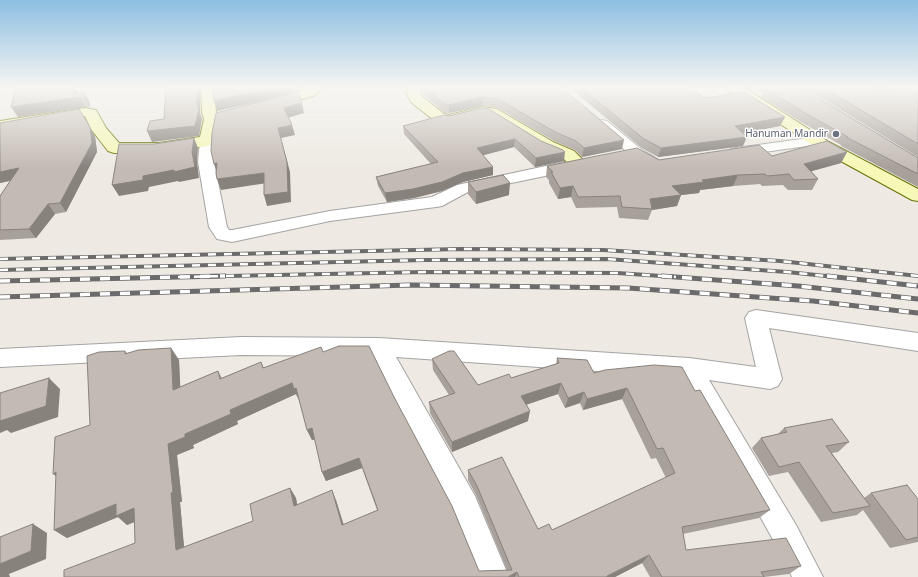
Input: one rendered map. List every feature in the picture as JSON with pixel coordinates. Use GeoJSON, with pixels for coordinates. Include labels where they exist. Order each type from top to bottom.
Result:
{"type":"FeatureCollection","features":[{"type":"Feature","properties":{"kind":"street"},"geometry":{"type":"LineString","coordinates":[[0,126],[73,114]]}},
{"type":"Feature","properties":{"kind":"street"},"geometry":{"type":"LineString","coordinates":[[91,114],[99,129],[114,148],[159,148],[207,141]]}},
{"type":"Feature","properties":{"kind":"street"},"geometry":{"type":"LineString","coordinates":[[210,114],[218,117],[207,141],[206,162],[218,226],[223,235],[232,236],[323,217],[436,202],[463,188],[586,163]]}},
{"type":"Feature","properties":{"kind":"street"},"geometry":{"type":"LineString","coordinates":[[435,114],[440,118],[448,119],[470,114]]}},
{"type":"Feature","properties":{"kind":"street"},"geometry":{"type":"LineString","coordinates":[[496,114],[547,145],[586,163]]}},
{"type":"Feature","properties":{"kind":"street"},"geometry":{"type":"LineString","coordinates":[[774,114],[816,141],[918,196]]}},
{"type":"Feature","properties":{"kind":"street"},"geometry":{"type":"LineString","coordinates":[[594,117],[636,152],[655,164],[669,162]]}},
{"type":"Feature","properties":{"kind":"street"},"geometry":{"type":"LineString","coordinates":[[718,154],[816,141]]}},
{"type":"Feature","properties":{"kind":"street"},"geometry":{"type":"LineString","coordinates":[[614,157],[636,152]]}},
{"type":"Feature","properties":{"kind":"street"},"geometry":{"type":"LineString","coordinates":[[0,358],[241,346],[379,347],[689,368],[770,379],[756,318],[918,342]]}},
{"type":"Feature","properties":{"kind":"street"},"geometry":{"type":"LineString","coordinates":[[379,347],[406,400],[465,506],[494,577]]}},
{"type":"Feature","properties":{"kind":"street"},"geometry":{"type":"LineString","coordinates":[[689,368],[786,535],[808,577]]}},
{"type":"Feature","properties":{"kind":"building"},"geometry":{"type":"Polygon","coordinates":[[[51,114],[82,114],[90,127],[92,143],[60,203],[48,204],[29,229],[0,230],[0,196],[19,168],[0,172],[0,123],[51,114]]]}},
{"type":"Feature","properties":{"kind":"building"},"geometry":{"type":"Polygon","coordinates":[[[164,114],[198,114],[195,126],[147,131],[150,121],[164,119],[164,114]]]}},
{"type":"Feature","properties":{"kind":"building"},"geometry":{"type":"Polygon","coordinates":[[[216,114],[287,114],[292,125],[278,128],[287,162],[288,192],[264,195],[264,173],[217,179],[217,163],[214,164],[211,151],[212,133],[216,114]]]}},
{"type":"Feature","properties":{"kind":"building"},"geometry":{"type":"Polygon","coordinates":[[[458,114],[497,114],[541,141],[565,152],[536,158],[515,139],[477,148],[493,167],[463,173],[442,182],[413,189],[385,193],[376,177],[438,162],[403,126],[444,115],[449,116],[458,114]]]}},
{"type":"Feature","properties":{"kind":"building"},"geometry":{"type":"Polygon","coordinates":[[[524,114],[593,114],[624,140],[584,148],[576,141],[555,132],[524,114]]]}},
{"type":"Feature","properties":{"kind":"building"},"geometry":{"type":"Polygon","coordinates":[[[613,114],[780,114],[785,117],[735,126],[747,137],[661,148],[644,139],[613,114]]]}},
{"type":"Feature","properties":{"kind":"building"},"geometry":{"type":"Polygon","coordinates":[[[807,114],[845,114],[918,158],[918,174],[846,137],[848,137],[807,114]]]}},
{"type":"Feature","properties":{"kind":"building"},"geometry":{"type":"Polygon","coordinates":[[[867,114],[918,114],[918,144],[867,114]]]}},
{"type":"Feature","properties":{"kind":"building"},"geometry":{"type":"Polygon","coordinates":[[[194,138],[192,152],[195,167],[174,172],[174,170],[143,176],[143,180],[112,185],[119,144],[154,144],[194,138]]]}},
{"type":"Feature","properties":{"kind":"building"},"geometry":{"type":"Polygon","coordinates":[[[827,141],[847,152],[804,164],[818,179],[794,180],[789,174],[767,176],[765,174],[738,175],[702,180],[704,182],[672,186],[681,195],[650,199],[652,209],[622,207],[620,196],[578,197],[573,186],[560,188],[551,172],[553,172],[547,166],[637,148],[659,160],[759,145],[772,156],[827,141]]]}},
{"type":"Feature","properties":{"kind":"building"},"geometry":{"type":"Polygon","coordinates":[[[503,175],[510,183],[476,192],[468,182],[503,175]]]}},
{"type":"Feature","properties":{"kind":"building"},"geometry":{"type":"Polygon","coordinates":[[[339,346],[369,346],[394,397],[452,506],[479,571],[512,570],[477,486],[468,470],[502,457],[538,529],[549,524],[552,530],[675,473],[663,448],[657,449],[627,388],[587,399],[584,392],[568,398],[561,383],[521,396],[530,411],[452,442],[429,402],[455,393],[432,359],[449,351],[454,351],[478,385],[509,374],[511,378],[559,363],[557,358],[587,360],[594,373],[605,370],[654,365],[682,367],[695,391],[700,390],[770,510],[682,527],[686,550],[786,538],[801,566],[761,572],[764,577],[662,577],[649,555],[607,577],[519,577],[517,572],[508,577],[64,577],[64,570],[135,543],[134,508],[116,516],[116,504],[54,530],[56,472],[53,474],[55,437],[90,425],[87,356],[99,352],[125,351],[125,354],[138,350],[171,348],[173,390],[218,371],[220,379],[261,362],[263,368],[321,347],[323,352],[339,346]],[[292,383],[230,410],[231,414],[185,434],[185,437],[168,444],[173,492],[171,493],[176,550],[253,521],[250,504],[290,488],[294,506],[332,490],[342,525],[378,510],[359,458],[322,472],[312,428],[307,430],[296,388],[294,389],[292,383]]]}},
{"type":"Feature","properties":{"kind":"building"},"geometry":{"type":"Polygon","coordinates":[[[49,378],[46,406],[0,421],[0,393],[49,378]]]}},
{"type":"Feature","properties":{"kind":"building"},"geometry":{"type":"Polygon","coordinates":[[[832,419],[849,442],[826,446],[870,506],[833,513],[799,462],[779,467],[761,438],[787,432],[784,428],[832,419]]]}},
{"type":"Feature","properties":{"kind":"building"},"geometry":{"type":"Polygon","coordinates":[[[907,485],[918,499],[918,537],[906,540],[871,493],[907,485]]]}},
{"type":"Feature","properties":{"kind":"building"},"geometry":{"type":"Polygon","coordinates":[[[33,524],[31,551],[0,564],[0,537],[33,524]]]}},
{"type":"Feature","properties":{"kind":"railway"},"geometry":{"type":"LineString","coordinates":[[0,259],[462,249],[603,250],[780,261],[918,276]]}},
{"type":"Feature","properties":{"kind":"railway"},"geometry":{"type":"LineString","coordinates":[[0,270],[424,260],[607,259],[836,277]]}},
{"type":"Feature","properties":{"kind":"railway"},"geometry":{"type":"LineString","coordinates":[[200,277],[425,272],[617,273],[671,277]]}},
{"type":"Feature","properties":{"kind":"railway"},"geometry":{"type":"LineString","coordinates":[[200,277],[225,276]]}},
{"type":"Feature","properties":{"kind":"railway"},"geometry":{"type":"LineString","coordinates":[[662,276],[671,277]]}},
{"type":"Feature","properties":{"kind":"railway"},"geometry":{"type":"LineString","coordinates":[[827,276],[918,286]]}},
{"type":"Feature","properties":{"kind":"railway"},"geometry":{"type":"LineString","coordinates":[[178,277],[200,277]]}},
{"type":"Feature","properties":{"kind":"railway"},"geometry":{"type":"LineString","coordinates":[[0,281],[200,277]]}},
{"type":"Feature","properties":{"kind":"railway"},"geometry":{"type":"LineString","coordinates":[[671,277],[676,277]]}},
{"type":"Feature","properties":{"kind":"railway"},"geometry":{"type":"LineString","coordinates":[[671,277],[798,286],[918,299]]}},
{"type":"Feature","properties":{"kind":"railway"},"geometry":{"type":"LineString","coordinates":[[0,297],[411,285],[628,288],[813,301],[918,313]]}},
{"type":"Feature","properties":{"kind":"place","name":"Hanuman Mandir"},"geometry":{"type":"Point","coordinates":[836,134]}}]}
